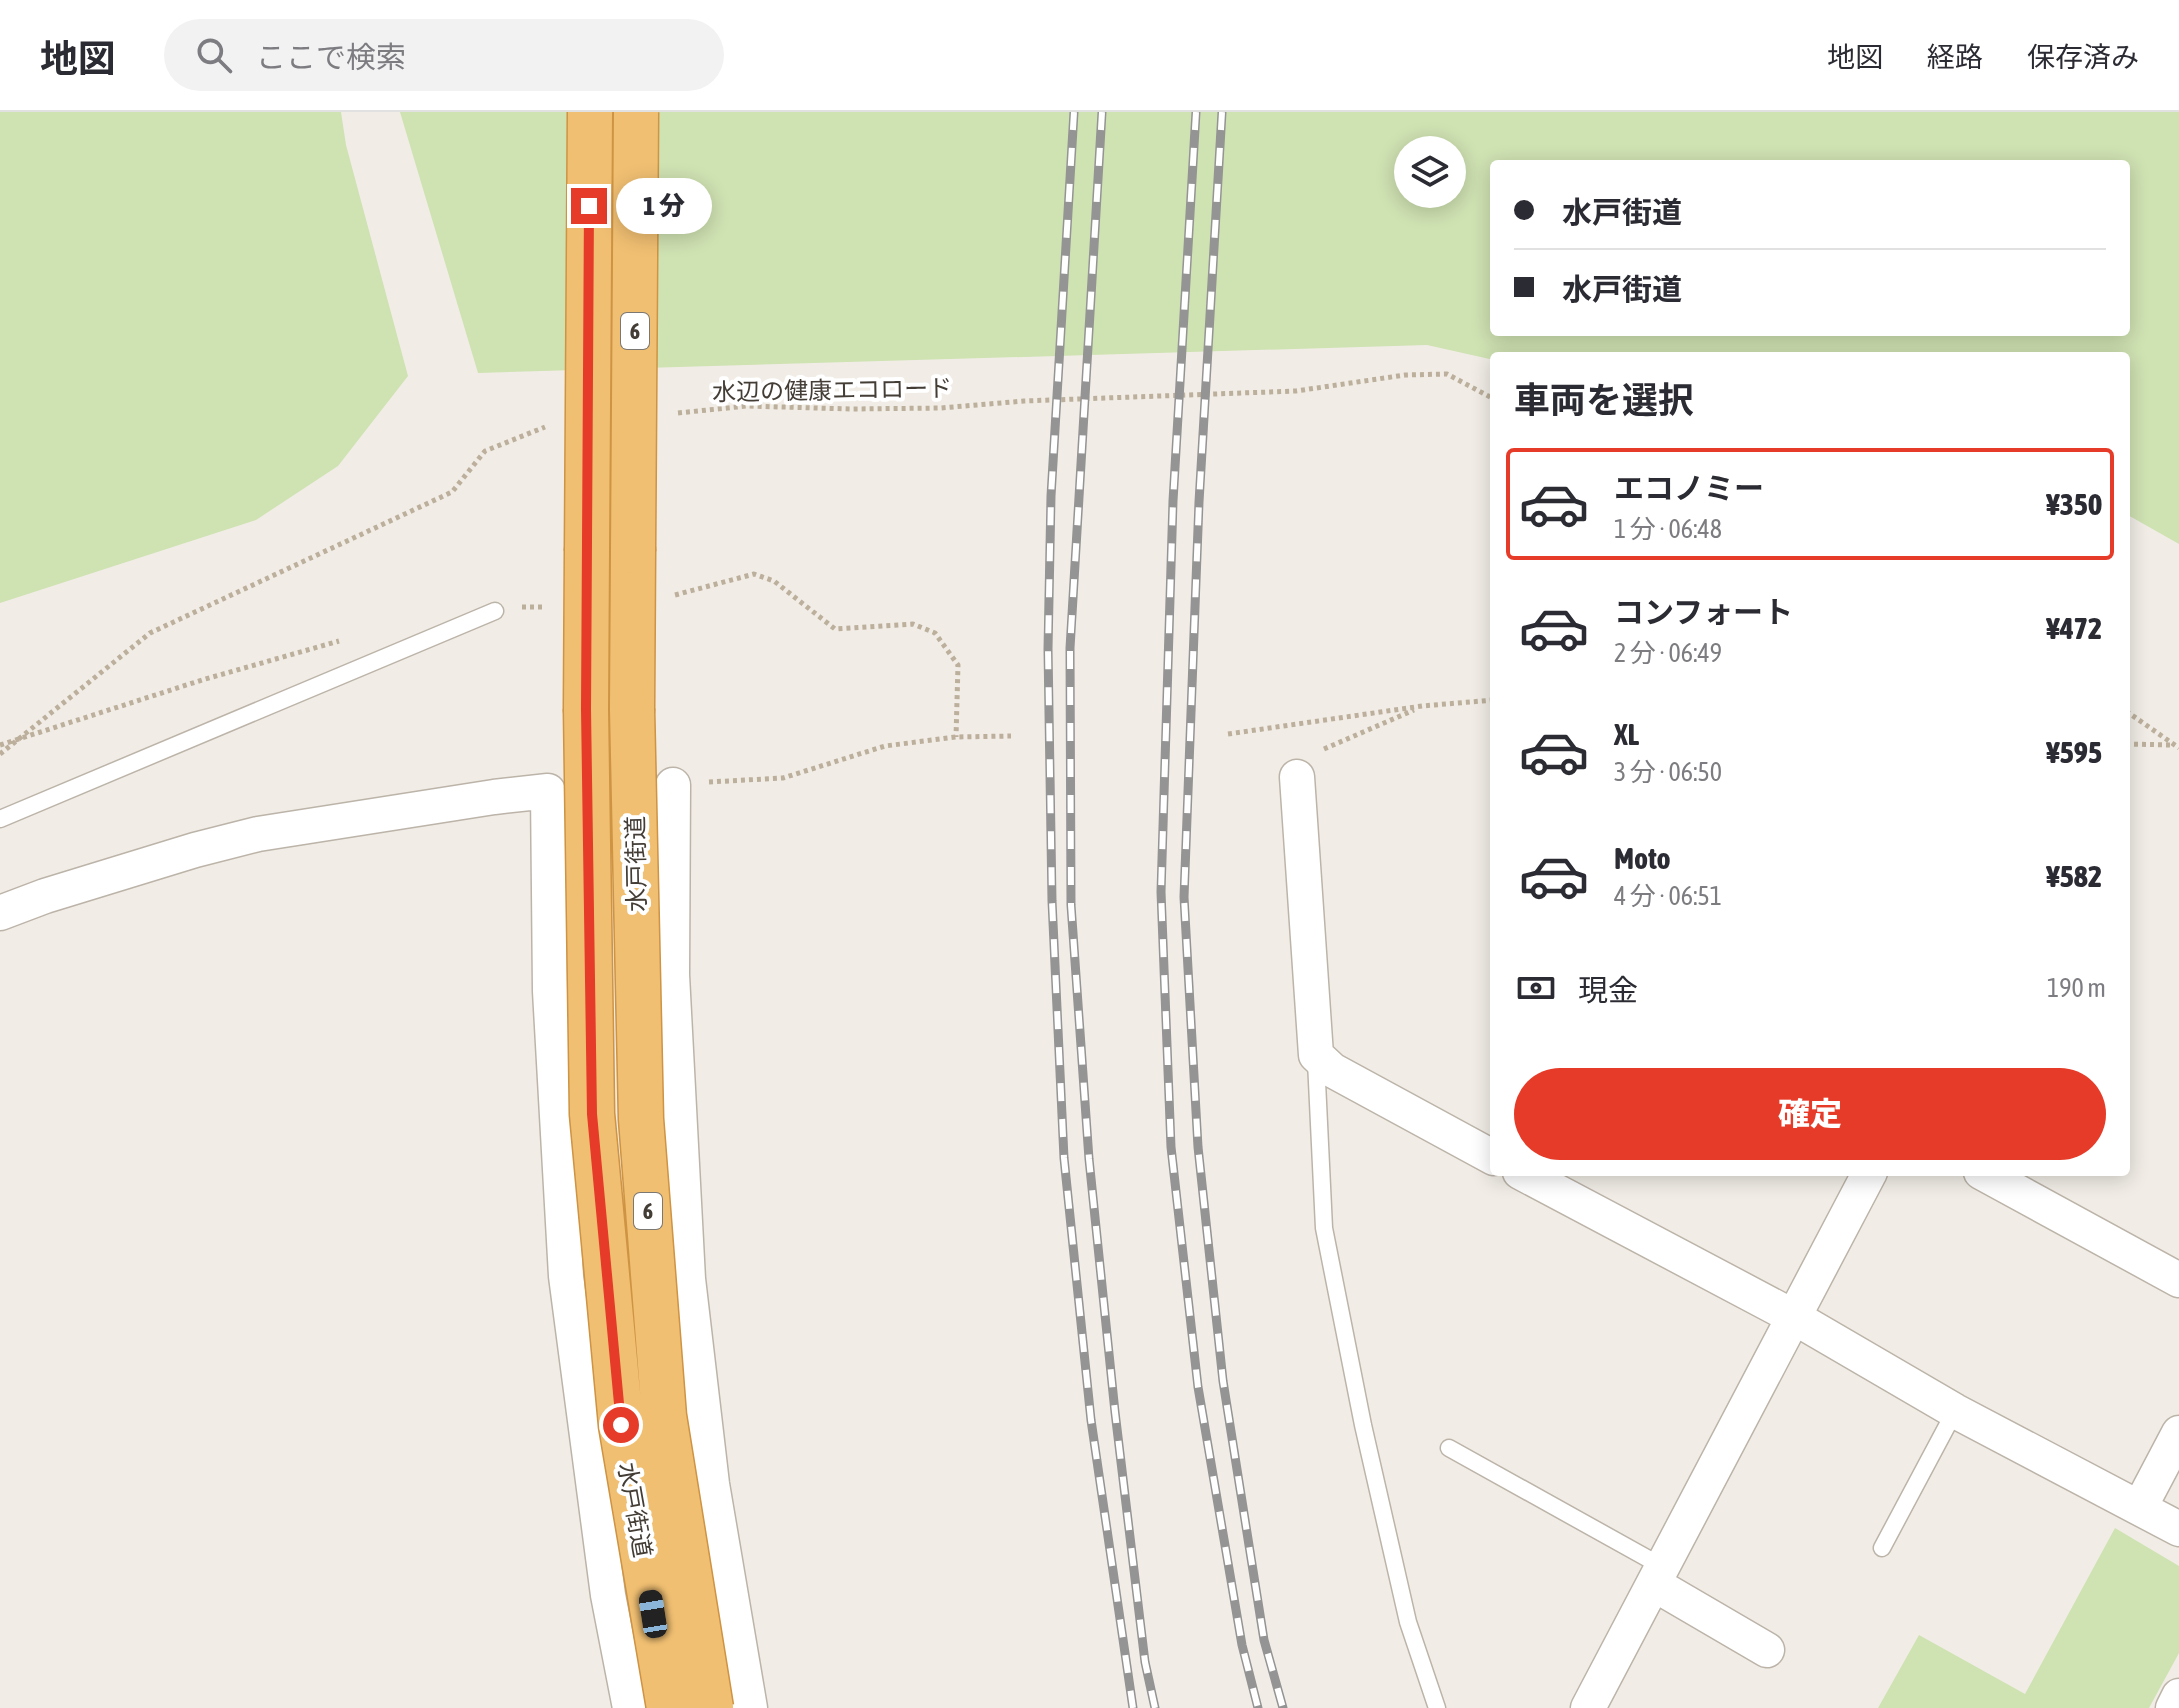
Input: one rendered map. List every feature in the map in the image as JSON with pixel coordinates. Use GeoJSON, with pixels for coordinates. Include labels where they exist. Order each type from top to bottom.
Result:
{"type":"FeatureCollection","features":[{"type":"Feature","properties":{"kind":"highway","name":"水戸街道"},"geometry":{"type":"LineString","coordinates":[[590,112],[586,709],[592,1114],[621,1425],[669,1708]]}},
{"type":"Feature","properties":{"kind":"highway","name":"水戸街道"},"geometry":{"type":"LineString","coordinates":[[636,112],[632,709],[641,1119],[664,1416],[711,1708]]}},
{"type":"Feature","properties":{"kind":"street"},"geometry":{"type":"LineString","coordinates":[[1297,777],[1316,1055],[1332,1070],[1490,1155]]}},
{"type":"Feature","properties":{"kind":"street"},"geometry":{"type":"LineString","coordinates":[[673,785],[672,975],[688,1279],[712,1484],[750,1708]]}},
{"type":"Feature","properties":{"kind":"street"},"geometry":{"type":"LineString","coordinates":[[0,913],[195,850],[258,834],[548,791],[550,991],[566,1276],[608,1595],[630,1708]]}},
{"type":"Feature","properties":{"kind":"street"},"geometry":{"type":"LineString","coordinates":[[1530,1176],[1792,1316],[1955,1411],[2179,1529]]}},
{"type":"Feature","properties":{"kind":"street"},"geometry":{"type":"LineString","coordinates":[[1588,1708],[1868,1176]]}},
{"type":"Feature","properties":{"kind":"street"},"geometry":{"type":"LineString","coordinates":[[1991,1176],[2179,1280]]}},
{"type":"Feature","properties":{"kind":"street"},"geometry":{"type":"LineString","coordinates":[[2140,1507],[2179,1433]]}},
{"type":"Feature","properties":{"kind":"street"},"geometry":{"type":"LineString","coordinates":[[1659,1575],[1767,1650]]}},
{"type":"Feature","properties":{"kind":"street"},"geometry":{"type":"LineString","coordinates":[[2173,1708],[2179,1696]]}},
{"type":"Feature","properties":{"kind":"lane"},"geometry":{"type":"LineString","coordinates":[[0,819],[495,611]]}},
{"type":"Feature","properties":{"kind":"lane"},"geometry":{"type":"LineString","coordinates":[[1316,1055],[1324,1228],[1363,1425],[1408,1622],[1437,1708]]}},
{"type":"Feature","properties":{"kind":"lane"},"geometry":{"type":"LineString","coordinates":[[1882,1548],[1955,1411]]}},
{"type":"Feature","properties":{"kind":"lane"},"geometry":{"type":"LineString","coordinates":[[1449,1448],[1659,1575]]}},
{"type":"Feature","properties":{"kind":"path","name":"水辺の健康エコロード"},"geometry":{"type":"LineString","coordinates":[[669,414],[747,406],[941,408],[1024,401],[1296,391],[1405,375],[1433,374],[1447,374],[1490,397]]}},
{"type":"Feature","properties":{"kind":"path"},"geometry":{"type":"LineString","coordinates":[[0,754],[150,633],[452,492],[485,451],[545,427],[560,426]]}},
{"type":"Feature","properties":{"kind":"path"},"geometry":{"type":"LineString","coordinates":[[664,597],[754,574],[774,581],[835,629],[913,624],[935,633],[958,665],[956,737]]}},
{"type":"Feature","properties":{"kind":"path"},"geometry":{"type":"LineString","coordinates":[[495,611],[557,606]]}},
{"type":"Feature","properties":{"kind":"path"},"geometry":{"type":"LineString","coordinates":[[0,745],[202,680],[348,638]]}},
{"type":"Feature","properties":{"kind":"path"},"geometry":{"type":"LineString","coordinates":[[1228,734],[1422,706],[1490,700]]}},
{"type":"Feature","properties":{"kind":"path"},"geometry":{"type":"LineString","coordinates":[[1297,777],[1309,755],[1422,706]]}},
{"type":"Feature","properties":{"kind":"path"},"geometry":{"type":"LineString","coordinates":[[2130,714],[2179,748]]}},
{"type":"Feature","properties":{"kind":"path"},"geometry":{"type":"LineString","coordinates":[[673,785],[783,778],[885,746],[956,737],[1011,736]]}},
{"type":"Feature","properties":{"kind":"path"},"geometry":{"type":"LineString","coordinates":[[2130,744],[2172,745]]}},
{"type":"Feature","properties":{"kind":"green space"},"geometry":{"type":"Polygon","coordinates":[[[0,112],[341,112],[346,145],[408,376],[338,466],[256,520],[0,603],[0,112]]]}},
{"type":"Feature","properties":{"kind":"green space"},"geometry":{"type":"Polygon","coordinates":[[[400,112],[2179,112],[2179,544],[2130,516],[2130,352],[1490,352],[1490,359],[1427,345],[478,373],[400,112]]]}},
{"type":"Feature","properties":{"kind":"green space"},"geometry":{"type":"Polygon","coordinates":[[[2115,1528],[2179,1566],[2179,1653],[2149,1708],[1878,1708],[1919,1635],[2025,1694],[2115,1528]]]}},
{"type":"Feature","properties":{"kind":"railway"},"geometry":{"type":"LineString","coordinates":[[1074,112],[1051,496],[1048,649],[1052,901],[1064,1158],[1091,1420],[1133,1708]]}},
{"type":"Feature","properties":{"kind":"railway"},"geometry":{"type":"LineString","coordinates":[[1102,112],[1070,648],[1071,905],[1089,1159],[1115,1412],[1145,1662],[1155,1708]]}},
{"type":"Feature","properties":{"kind":"railway"},"geometry":{"type":"LineString","coordinates":[[1196,112],[1173,501],[1161,892],[1171,1147],[1198,1387],[1242,1645],[1258,1708]]}},
{"type":"Feature","properties":{"kind":"railway"},"geometry":{"type":"LineString","coordinates":[[1222,112],[1199,502],[1184,897],[1198,1147],[1223,1381],[1264,1640],[1283,1708]]}},
{"type":"Feature","properties":{"kind":"route"},"geometry":{"type":"LineString","coordinates":[[589,206],[586,709],[592,1114],[621,1425]]}}]}
